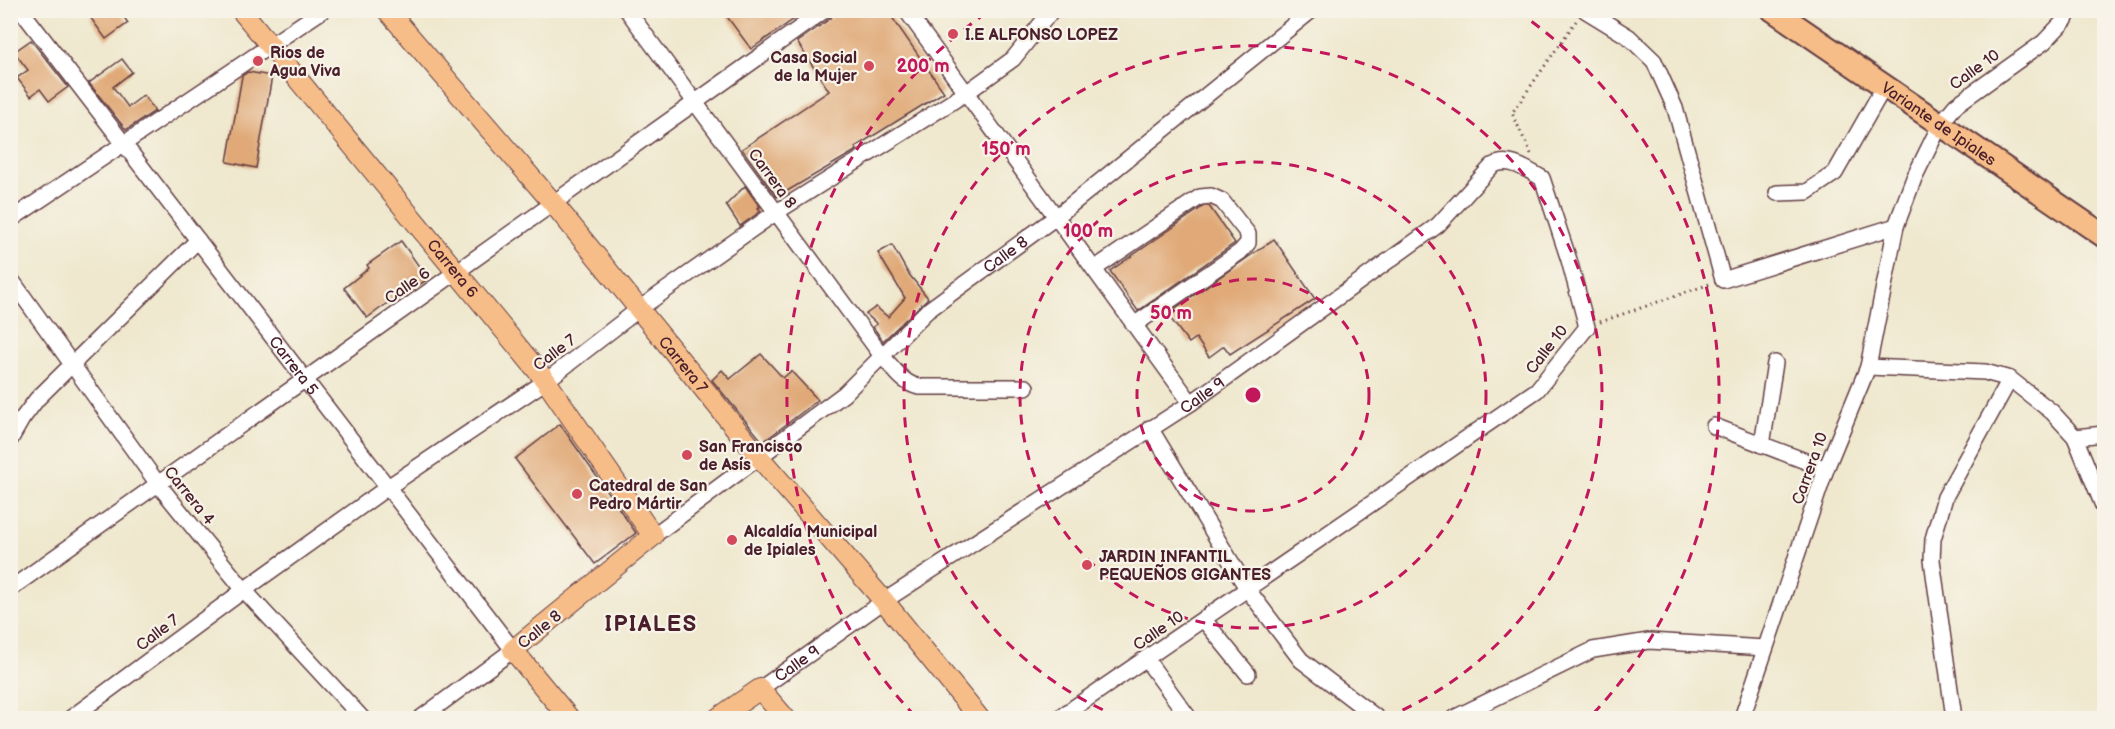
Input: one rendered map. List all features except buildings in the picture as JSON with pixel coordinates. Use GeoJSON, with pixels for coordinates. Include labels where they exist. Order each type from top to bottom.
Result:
{"type":"FeatureCollection","features":[{"type":"Feature","properties":{"kind":"highway","name":"Variante de Ipiales"},"geometry":{"type":"LineString","coordinates":[[1773,10],[2104,236]]}},
{"type":"Feature","properties":{"kind":"main road","name":"Carrera 6"},"geometry":{"type":"LineString","coordinates":[[241,10],[546,381],[653,536]]}},
{"type":"Feature","properties":{"kind":"main road","name":"Carrera 7"},"geometry":{"type":"LineString","coordinates":[[387,10],[553,203],[759,457],[884,601],[979,718]]}},
{"type":"Feature","properties":{"kind":"main road","name":"Calle 8"},"geometry":{"type":"LineString","coordinates":[[513,650],[653,536]]}},
{"type":"Feature","properties":{"kind":"main road","name":"Carrera 5"},"geometry":{"type":"LineString","coordinates":[[513,650],[569,718]]}},
{"type":"Feature","properties":{"kind":"main road","name":"Calle 9"},"geometry":{"type":"LineString","coordinates":[[718,718],[760,689]]}},
{"type":"Feature","properties":{"kind":"main road"},"geometry":{"type":"LineString","coordinates":[[760,689],[784,718]]}},
{"type":"Feature","properties":{"kind":"street","name":"Carrera 5"},"geometry":{"type":"LineString","coordinates":[[21,10],[513,650]]}},
{"type":"Feature","properties":{"kind":"street"},"geometry":{"type":"LineString","coordinates":[[10,220],[323,10]]}},
{"type":"Feature","properties":{"kind":"street","name":"Carrera 8"},"geometry":{"type":"LineString","coordinates":[[627,10],[886,361],[910,385],[1026,387]]}},
{"type":"Feature","properties":{"kind":"street","name":"Calle 6"},"geometry":{"type":"LineString","coordinates":[[10,589],[825,10]]}},
{"type":"Feature","properties":{"kind":"street"},"geometry":{"type":"LineString","coordinates":[[906,10],[1191,403]]}},
{"type":"Feature","properties":{"kind":"street","name":"Calle 7"},"geometry":{"type":"LineString","coordinates":[[71,718],[244,590],[388,487],[546,381],[639,309],[776,213],[966,93],[1013,59],[1052,10]]}},
{"type":"Feature","properties":{"kind":"street","name":"Calle 8"},"geometry":{"type":"LineString","coordinates":[[653,536],[886,361],[927,311],[1056,217],[1312,10]]}},
{"type":"Feature","properties":{"kind":"street","name":"Calle 10"},"geometry":{"type":"LineString","coordinates":[[1896,226],[1914,178],[1941,123],[1956,105],[2044,42],[2065,20],[2070,10]]}},
{"type":"Feature","properties":{"kind":"street"},"geometry":{"type":"LineString","coordinates":[[1581,15],[1629,37],[1654,61],[1675,108],[1723,280],[1896,226]]}},
{"type":"Feature","properties":{"kind":"street"},"geometry":{"type":"LineString","coordinates":[[1777,193],[1807,192],[1835,173],[1884,85]]}},
{"type":"Feature","properties":{"kind":"street","name":"Calle 9"},"geometry":{"type":"LineString","coordinates":[[760,689],[884,601],[1191,403],[1438,225],[1492,166],[1499,162],[1510,162],[1542,178]]}},
{"type":"Feature","properties":{"kind":"street"},"geometry":{"type":"LineString","coordinates":[[1542,178],[1569,260],[1587,327]]}},
{"type":"Feature","properties":{"kind":"street"},"geometry":{"type":"LineString","coordinates":[[1094,269],[1200,196],[1211,196],[1222,201],[1248,234],[1248,243],[1240,252],[1134,325]]}},
{"type":"Feature","properties":{"kind":"street","name":"Carrera 10"},"geometry":{"type":"LineString","coordinates":[[1742,718],[1826,470],[1868,367],[1896,226]]}},
{"type":"Feature","properties":{"kind":"street"},"geometry":{"type":"LineString","coordinates":[[10,440],[21,419],[38,399],[198,240]]}},
{"type":"Feature","properties":{"kind":"street","name":"Carrera 4"},"geometry":{"type":"LineString","coordinates":[[10,278],[158,484],[244,590],[362,718]]}},
{"type":"Feature","properties":{"kind":"street","name":"Calle 10"},"geometry":{"type":"LineString","coordinates":[[1059,718],[1537,390],[1587,327]]}},
{"type":"Feature","properties":{"kind":"street"},"geometry":{"type":"LineString","coordinates":[[1762,445],[1775,363]]}},
{"type":"Feature","properties":{"kind":"street"},"geometry":{"type":"LineString","coordinates":[[1868,367],[1985,372],[2010,379],[2052,412],[2075,437],[2104,508]]}},
{"type":"Feature","properties":{"kind":"street"},"geometry":{"type":"LineString","coordinates":[[1954,718],[1932,560],[1933,539],[1945,497],[2010,379]]}},
{"type":"Feature","properties":{"kind":"street"},"geometry":{"type":"LineString","coordinates":[[1714,426],[1826,470]]}},
{"type":"Feature","properties":{"kind":"street"},"geometry":{"type":"LineString","coordinates":[[1150,428],[1248,590],[1301,660],[1377,718]]}},
{"type":"Feature","properties":{"kind":"street"},"geometry":{"type":"LineString","coordinates":[[2075,437],[2104,434]]}},
{"type":"Feature","properties":{"kind":"street"},"geometry":{"type":"LineString","coordinates":[[1204,620],[1248,674]]}},
{"type":"Feature","properties":{"kind":"street"},"geometry":{"type":"LineString","coordinates":[[1454,718],[1593,650],[1649,641],[1765,648]]}},
{"type":"Feature","properties":{"kind":"street","name":"Calle 8"},"geometry":{"type":"LineString","coordinates":[[422,718],[513,650]]}},
{"type":"Feature","properties":{"kind":"street"},"geometry":{"type":"LineString","coordinates":[[1146,659],[1189,718]]}},
{"type":"Feature","properties":{"kind":"path"},"geometry":{"type":"LineString","coordinates":[[1542,178],[1512,113],[1581,15]]}},
{"type":"Feature","properties":{"kind":"path","name":"Calle 10"},"geometry":{"type":"LineString","coordinates":[[1587,327],[1723,280]]}},
{"type":"Feature","properties":{"kind":"place","name":"I.E ALFONSO LOPEZ"},"geometry":{"type":"Point","coordinates":[953,34]}},
{"type":"Feature","properties":{"kind":"place","name":"Rios de Agua Viva"},"geometry":{"type":"Point","coordinates":[258,61]}},
{"type":"Feature","properties":{"kind":"place","name":"Casa Social de la Mujer"},"geometry":{"type":"Point","coordinates":[869,66]}},
{"type":"Feature","properties":{"kind":"place","name":"San Francisco de Asís"},"geometry":{"type":"Point","coordinates":[687,455]}},
{"type":"Feature","properties":{"kind":"place","name":"Catedral de San Pedro Mártir"},"geometry":{"type":"Point","coordinates":[577,494]}},
{"type":"Feature","properties":{"kind":"place","name":"Alcaldía Municipal de Ipiales"},"geometry":{"type":"Point","coordinates":[732,540]}},
{"type":"Feature","properties":{"kind":"place","name":"JARDIN INFANTIL PEQUEÑOS GIGANTES"},"geometry":{"type":"Point","coordinates":[1087,565]}},
{"type":"Feature","properties":{"kind":"district","name":"IPIALES"},"geometry":{"type":"Point","coordinates":[651,623]}}]}
